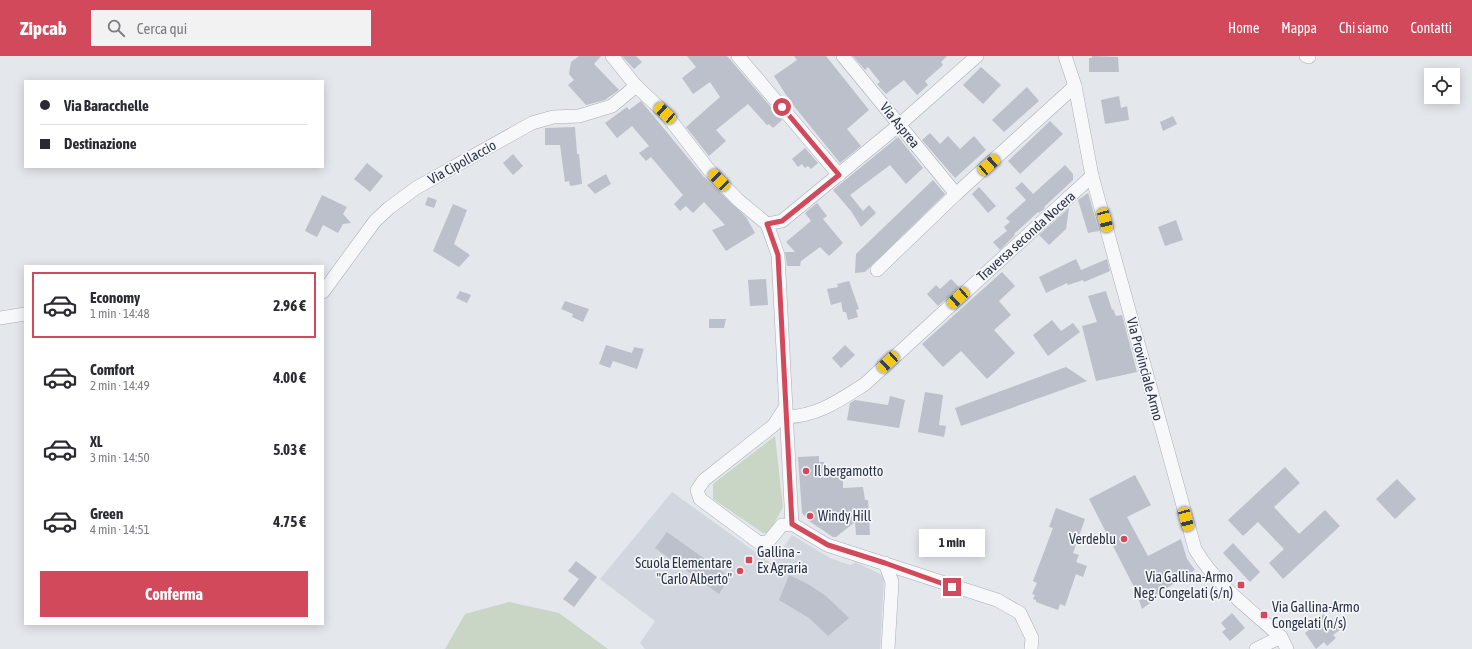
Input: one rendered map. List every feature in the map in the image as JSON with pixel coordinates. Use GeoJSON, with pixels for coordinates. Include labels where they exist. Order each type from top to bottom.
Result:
{"type":"FeatureCollection","features":[{"type":"Feature","properties":{"kind":"street"},"geometry":{"type":"LineString","coordinates":[[612,56],[636,86],[665,113],[714,175],[738,200],[767,224],[778,255],[792,524]]}},
{"type":"Feature","properties":{"kind":"street"},"geometry":{"type":"LineString","coordinates":[[738,56],[839,175]]}},
{"type":"Feature","properties":{"kind":"street","name":"Via Asprea"},"geometry":{"type":"LineString","coordinates":[[843,56],[956,194]]}},
{"type":"Feature","properties":{"kind":"street","name":"Via Provinciale Armo"},"geometry":{"type":"LineString","coordinates":[[1065,56],[1075,86],[1092,176],[1195,549],[1206,568],[1219,582],[1281,637],[1287,649]]}},
{"type":"Feature","properties":{"kind":"street"},"geometry":{"type":"LineString","coordinates":[[767,224],[782,221],[839,175],[899,125],[972,58]]}},
{"type":"Feature","properties":{"kind":"street","name":"Via Cipollaccio"},"geometry":{"type":"LineString","coordinates":[[324,291],[374,221],[416,188],[532,123],[553,117],[579,116],[612,106],[636,86]]}},
{"type":"Feature","properties":{"kind":"street"},"geometry":{"type":"LineString","coordinates":[[877,270],[956,194],[1075,86]]}},
{"type":"Feature","properties":{"kind":"street","name":"Traversa seconda Nocera"},"geometry":{"type":"LineString","coordinates":[[786,411],[803,416],[822,410],[865,384],[1092,176]]}},
{"type":"Feature","properties":{"kind":"street"},"geometry":{"type":"LineString","coordinates":[[0,318],[24,314]]}},
{"type":"Feature","properties":{"kind":"street"},"geometry":{"type":"LineString","coordinates":[[786,411],[774,425],[704,480],[697,490],[700,499],[758,542],[767,543],[782,525],[792,524],[828,545],[996,600],[1020,613],[1032,638],[1031,649]]}},
{"type":"Feature","properties":{"kind":"street"},"geometry":{"type":"LineString","coordinates":[[885,563],[892,582],[888,649]]}},
{"type":"Feature","properties":{"kind":"street"},"geometry":{"type":"LineString","coordinates":[[1256,649],[1281,637]]}},
{"type":"Feature","properties":{"kind":"shaded area","name":"Scuola Elementare \"Carlo Alberto\""},"geometry":{"type":"Polygon","coordinates":[[[672,492],[772,564],[792,535],[830,558],[850,565],[856,562],[884,576],[880,649],[645,649],[640,643],[655,621],[600,579],[672,492]]]}},
{"type":"Feature","properties":{"kind":"green space"},"geometry":{"type":"Polygon","coordinates":[[[775,436],[783,507],[769,533],[763,533],[713,499],[713,484],[775,436]]]}},
{"type":"Feature","properties":{"kind":"green space"},"geometry":{"type":"Polygon","coordinates":[[[509,602],[559,613],[608,649],[445,649],[465,614],[509,602]]]}},
{"type":"Feature","properties":{"kind":"building"},"geometry":{"type":"Polygon","coordinates":[[[579,56],[601,56],[594,64],[619,90],[605,100],[586,105],[568,85],[574,80],[569,74],[571,62],[579,56]]]}},
{"type":"Feature","properties":{"kind":"building"},"geometry":{"type":"Polygon","coordinates":[[[622,56],[636,56],[642,62],[634,69],[622,56]]]}},
{"type":"Feature","properties":{"kind":"building"},"geometry":{"type":"Polygon","coordinates":[[[687,56],[727,56],[782,120],[773,128],[769,124],[767,125],[748,104],[716,130],[726,141],[709,156],[686,127],[720,97],[710,82],[693,94],[682,78],[696,67],[687,56]]]}},
{"type":"Feature","properties":{"kind":"building"},"geometry":{"type":"Polygon","coordinates":[[[794,56],[826,56],[869,110],[847,129],[861,146],[840,163],[790,101],[774,76],[797,60],[794,56]]]}},
{"type":"Feature","properties":{"kind":"building"},"geometry":{"type":"Polygon","coordinates":[[[853,56],[947,56],[941,62],[943,65],[925,81],[928,85],[917,95],[904,80],[886,94],[877,84],[880,82],[868,67],[865,70],[853,56]]]}},
{"type":"Feature","properties":{"kind":"building"},"geometry":{"type":"Polygon","coordinates":[[[1092,56],[1118,57],[1119,72],[1089,72],[1089,58],[1092,58],[1092,56]]]}},
{"type":"Feature","properties":{"kind":"building"},"geometry":{"type":"Polygon","coordinates":[[[981,67],[1001,85],[983,104],[963,85],[981,67]]]}},
{"type":"Feature","properties":{"kind":"building"},"geometry":{"type":"Polygon","coordinates":[[[1027,87],[1039,101],[1004,132],[992,120],[1027,87]]]}},
{"type":"Feature","properties":{"kind":"building"},"geometry":{"type":"Polygon","coordinates":[[[1119,96],[1121,108],[1127,106],[1129,120],[1105,124],[1101,100],[1119,96]]]}},
{"type":"Feature","properties":{"kind":"building"},"geometry":{"type":"Polygon","coordinates":[[[641,101],[703,176],[746,217],[755,233],[726,251],[712,230],[725,225],[704,202],[693,213],[686,206],[680,211],[674,204],[683,195],[651,157],[646,161],[639,153],[649,146],[632,126],[617,138],[605,123],[627,107],[629,110],[641,101]]]}},
{"type":"Feature","properties":{"kind":"building"},"geometry":{"type":"Polygon","coordinates":[[[1173,116],[1177,124],[1163,131],[1160,122],[1173,116]]]}},
{"type":"Feature","properties":{"kind":"building"},"geometry":{"type":"Polygon","coordinates":[[[1050,121],[1063,134],[1020,174],[1008,161],[1050,121]]]}},
{"type":"Feature","properties":{"kind":"building"},"geometry":{"type":"Polygon","coordinates":[[[575,127],[577,154],[579,154],[582,184],[570,186],[569,181],[565,182],[560,145],[545,145],[545,128],[575,127]]]}},
{"type":"Feature","properties":{"kind":"building"},"geometry":{"type":"Polygon","coordinates":[[[930,133],[940,144],[948,136],[960,149],[974,136],[986,150],[955,178],[922,140],[930,133]]]}},
{"type":"Feature","properties":{"kind":"building"},"geometry":{"type":"Polygon","coordinates":[[[898,137],[923,168],[906,184],[890,165],[850,195],[863,211],[869,205],[876,213],[861,227],[851,211],[833,190],[898,137]]]}},
{"type":"Feature","properties":{"kind":"building"},"geometry":{"type":"Polygon","coordinates":[[[805,148],[818,163],[811,169],[808,166],[805,168],[802,164],[798,167],[792,159],[805,148]]]}},
{"type":"Feature","properties":{"kind":"building"},"geometry":{"type":"Polygon","coordinates":[[[513,154],[523,166],[513,175],[503,163],[513,154]]]}},
{"type":"Feature","properties":{"kind":"building"},"geometry":{"type":"Polygon","coordinates":[[[367,163],[383,176],[370,192],[354,179],[367,163]]]}},
{"type":"Feature","properties":{"kind":"building"},"geometry":{"type":"Polygon","coordinates":[[[1065,165],[1073,174],[1073,180],[1044,207],[1045,208],[1039,213],[1038,212],[1014,234],[1015,235],[1000,250],[993,242],[1007,231],[1004,227],[1010,222],[1006,218],[1026,200],[1015,188],[1022,182],[1033,194],[1065,165]]]}},
{"type":"Feature","properties":{"kind":"building"},"geometry":{"type":"Polygon","coordinates":[[[606,174],[611,184],[595,194],[587,185],[606,174]]]}},
{"type":"Feature","properties":{"kind":"building"},"geometry":{"type":"Polygon","coordinates":[[[933,180],[945,194],[865,272],[855,273],[856,254],[933,180]]]}},
{"type":"Feature","properties":{"kind":"building"},"geometry":{"type":"Polygon","coordinates":[[[979,187],[996,206],[988,213],[972,194],[979,187]]]}},
{"type":"Feature","properties":{"kind":"building"},"geometry":{"type":"Polygon","coordinates":[[[1088,193],[1099,231],[1088,233],[1078,200],[1088,193]]]}},
{"type":"Feature","properties":{"kind":"building"},"geometry":{"type":"Polygon","coordinates":[[[322,195],[347,207],[343,214],[351,223],[343,224],[338,233],[323,225],[317,237],[305,231],[322,195]]]}},
{"type":"Feature","properties":{"kind":"building"},"geometry":{"type":"Polygon","coordinates":[[[428,197],[437,200],[434,208],[425,205],[428,197]]]}},
{"type":"Feature","properties":{"kind":"building"},"geometry":{"type":"Polygon","coordinates":[[[817,203],[827,216],[823,219],[843,243],[829,256],[820,247],[801,261],[800,266],[787,266],[785,252],[795,252],[786,242],[811,221],[805,213],[817,203]]]}},
{"type":"Feature","properties":{"kind":"building"},"geometry":{"type":"Polygon","coordinates":[[[453,204],[467,210],[454,244],[470,255],[459,267],[433,251],[453,204]]]}},
{"type":"Feature","properties":{"kind":"building"},"geometry":{"type":"Polygon","coordinates":[[[1069,208],[1066,229],[1049,245],[1039,235],[1069,208]]]}},
{"type":"Feature","properties":{"kind":"building"},"geometry":{"type":"Polygon","coordinates":[[[1176,220],[1183,240],[1165,246],[1158,227],[1176,220]]]}},
{"type":"Feature","properties":{"kind":"building"},"geometry":{"type":"Polygon","coordinates":[[[1076,259],[1081,270],[1107,259],[1110,271],[1084,282],[1083,280],[1068,285],[1067,283],[1046,293],[1039,277],[1076,259]]]}},
{"type":"Feature","properties":{"kind":"building"},"geometry":{"type":"Polygon","coordinates":[[[1002,272],[1015,286],[999,301],[1011,315],[994,330],[1015,353],[987,379],[961,351],[943,367],[922,344],[1002,272]]]}},
{"type":"Feature","properties":{"kind":"building"},"geometry":{"type":"Polygon","coordinates":[[[766,279],[768,305],[750,306],[748,280],[766,279]]]}},
{"type":"Feature","properties":{"kind":"building"},"geometry":{"type":"Polygon","coordinates":[[[951,279],[959,287],[938,306],[927,294],[936,285],[940,289],[951,279]]]}},
{"type":"Feature","properties":{"kind":"building"},"geometry":{"type":"Polygon","coordinates":[[[849,281],[859,309],[856,310],[858,317],[848,320],[846,312],[843,312],[841,302],[831,305],[827,289],[838,287],[837,284],[849,281]]]}},
{"type":"Feature","properties":{"kind":"building"},"geometry":{"type":"Polygon","coordinates":[[[460,291],[471,295],[467,303],[456,298],[460,291]]]}},
{"type":"Feature","properties":{"kind":"building"},"geometry":{"type":"Polygon","coordinates":[[[1106,291],[1112,310],[1113,309],[1116,316],[1122,315],[1137,372],[1096,381],[1082,326],[1097,322],[1088,296],[1106,291]]]}},
{"type":"Feature","properties":{"kind":"building"},"geometry":{"type":"Polygon","coordinates":[[[565,301],[589,309],[583,322],[572,317],[573,314],[561,309],[565,301]]]}},
{"type":"Feature","properties":{"kind":"building"},"geometry":{"type":"Polygon","coordinates":[[[709,319],[726,319],[724,328],[709,328],[709,319]]]}},
{"type":"Feature","properties":{"kind":"building"},"geometry":{"type":"Polygon","coordinates":[[[1052,320],[1061,331],[1073,323],[1080,332],[1048,356],[1033,335],[1052,320]]]}},
{"type":"Feature","properties":{"kind":"building"},"geometry":{"type":"Polygon","coordinates":[[[606,345],[632,353],[634,347],[644,349],[637,369],[613,361],[610,368],[599,364],[606,345]]]}},
{"type":"Feature","properties":{"kind":"building"},"geometry":{"type":"Polygon","coordinates":[[[845,345],[855,355],[841,368],[832,358],[845,345]]]}},
{"type":"Feature","properties":{"kind":"building"},"geometry":{"type":"Polygon","coordinates":[[[1066,367],[1087,381],[961,426],[955,408],[1066,367]]]}},
{"type":"Feature","properties":{"kind":"building"},"geometry":{"type":"Polygon","coordinates":[[[925,392],[943,395],[939,425],[946,426],[944,437],[918,432],[925,392]]]}},
{"type":"Feature","properties":{"kind":"building"},"geometry":{"type":"Polygon","coordinates":[[[890,396],[905,400],[899,428],[847,420],[850,403],[855,400],[888,405],[890,396]]]}},
{"type":"Feature","properties":{"kind":"building"},"geometry":{"type":"Polygon","coordinates":[[[819,456],[819,462],[824,462],[825,472],[843,475],[843,488],[863,487],[865,500],[868,500],[870,535],[856,535],[855,522],[836,537],[833,537],[809,521],[802,513],[798,457],[819,456]]]}},
{"type":"Feature","properties":{"kind":"building"},"geometry":{"type":"Polygon","coordinates":[[[1285,467],[1300,483],[1274,507],[1299,534],[1325,510],[1340,526],[1283,579],[1269,563],[1284,549],[1258,522],[1243,536],[1228,520],[1285,467]]]}},
{"type":"Feature","properties":{"kind":"building"},"geometry":{"type":"Polygon","coordinates":[[[1135,475],[1151,505],[1127,517],[1148,556],[1181,539],[1187,559],[1195,570],[1160,593],[1161,594],[1142,609],[1136,591],[1089,499],[1135,475]]]}},
{"type":"Feature","properties":{"kind":"building"},"geometry":{"type":"Polygon","coordinates":[[[1397,479],[1416,499],[1395,519],[1376,499],[1397,479]]]}},
{"type":"Feature","properties":{"kind":"building"},"geometry":{"type":"Polygon","coordinates":[[[1056,508],[1085,519],[1073,553],[1079,555],[1076,562],[1087,566],[1083,577],[1076,574],[1065,606],[1060,604],[1058,610],[1036,602],[1036,600],[1033,599],[1035,595],[1032,594],[1037,583],[1033,581],[1053,528],[1049,527],[1056,508]]]}},
{"type":"Feature","properties":{"kind":"building"},"geometry":{"type":"Polygon","coordinates":[[[667,532],[730,577],[719,594],[655,548],[667,532]]]}},
{"type":"Feature","properties":{"kind":"building"},"geometry":{"type":"Polygon","coordinates":[[[1233,543],[1260,572],[1250,582],[1223,553],[1233,543]]]}},
{"type":"Feature","properties":{"kind":"building"},"geometry":{"type":"Polygon","coordinates":[[[576,561],[597,577],[574,607],[563,599],[579,579],[568,571],[576,561]]]}},
{"type":"Feature","properties":{"kind":"building"},"geometry":{"type":"Polygon","coordinates":[[[789,575],[808,584],[826,596],[849,618],[828,636],[809,618],[779,600],[789,575]]]}},
{"type":"Feature","properties":{"kind":"building"},"geometry":{"type":"Polygon","coordinates":[[[1232,613],[1245,628],[1230,641],[1222,632],[1226,629],[1221,623],[1232,613]]]}},
{"type":"Feature","properties":{"kind":"building"},"geometry":{"type":"Polygon","coordinates":[[[1324,614],[1329,620],[1332,618],[1341,629],[1333,635],[1336,638],[1327,646],[1324,642],[1316,649],[1305,633],[1311,628],[1309,625],[1324,614]]]}},
{"type":"Feature","properties":{"kind":"place","name":"Il bergamotto"},"geometry":{"type":"Point","coordinates":[806,471]}},
{"type":"Feature","properties":{"kind":"place","name":"Windy Hill"},"geometry":{"type":"Point","coordinates":[810,516]}},
{"type":"Feature","properties":{"kind":"place","name":"Verdeblu"},"geometry":{"type":"Point","coordinates":[1124,539]}},
{"type":"Feature","properties":{"kind":"place","name":"Gallina - Ex Agraria"},"geometry":{"type":"Point","coordinates":[749,560]}},
{"type":"Feature","properties":{"kind":"place","name":"Scuola Elementare \"Carlo Alberto\""},"geometry":{"type":"Point","coordinates":[740,571]}},
{"type":"Feature","properties":{"kind":"place","name":"Via Gallina-Armo Neg. Congelati (s/n)"},"geometry":{"type":"Point","coordinates":[1241,585]}},
{"type":"Feature","properties":{"kind":"place","name":"Via Gallina-Armo Congelati (n/s)"},"geometry":{"type":"Point","coordinates":[1264,615]}},
{"type":"Feature","properties":{"kind":"route"},"geometry":{"type":"LineString","coordinates":[[782,107],[839,175],[782,221],[767,224],[778,255],[792,524],[828,545],[885,563],[952,587]]}}]}
